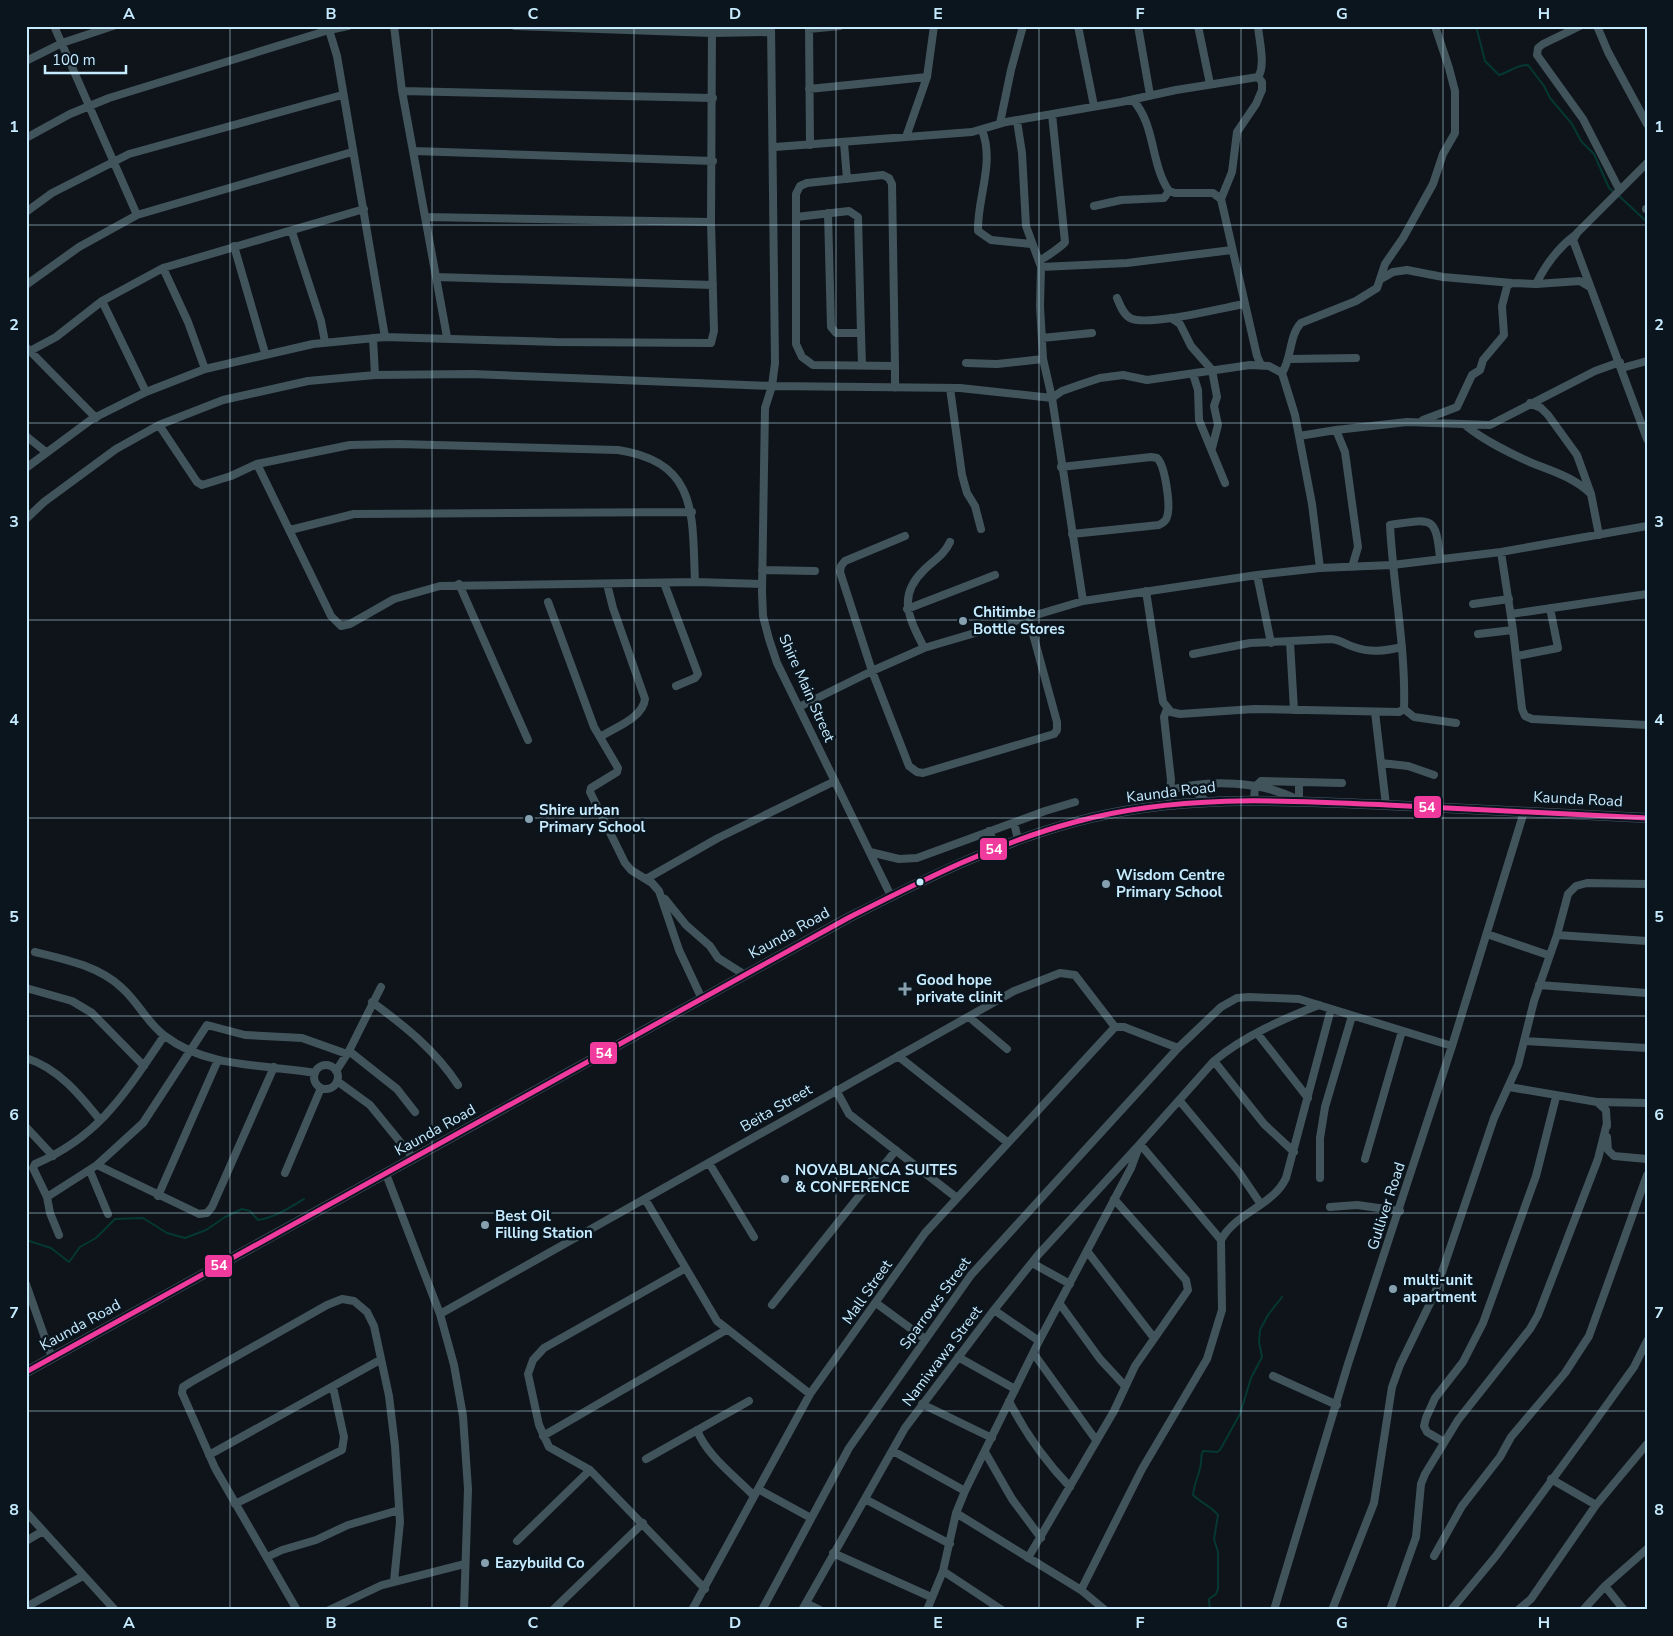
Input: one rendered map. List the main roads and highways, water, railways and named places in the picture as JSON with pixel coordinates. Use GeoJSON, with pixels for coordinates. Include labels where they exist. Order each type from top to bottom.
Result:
{"type":"FeatureCollection","features":[{"type":"Feature","properties":{"kind":"main road","name":"Kaunda Road"},"geometry":{"type":"LineString","coordinates":[[26,1372],[891,896],[944,869],[1018,839],[1077,821],[1169,805],[1209,801],[1299,801],[1647,818]]}},
{"type":"Feature","properties":{"kind":"waterway"},"geometry":{"type":"LineString","coordinates":[[1476,26],[1485,61],[1499,75],[1520,66],[1528,65],[1544,86],[1550,98],[1572,124],[1581,141],[1594,154],[1609,188],[1614,192]]}},
{"type":"Feature","properties":{"kind":"waterway"},"geometry":{"type":"LineString","coordinates":[[1618,195],[1647,222]]}},
{"type":"Feature","properties":{"kind":"waterway"},"geometry":{"type":"LineString","coordinates":[[26,1240],[51,1248],[69,1262],[80,1247],[96,1238],[115,1219],[143,1218],[167,1233],[185,1238],[206,1230],[225,1217],[242,1209],[250,1211],[258,1220],[276,1215],[304,1199]]}},
{"type":"Feature","properties":{"kind":"waterway"},"geometry":{"type":"LineString","coordinates":[[1210,1610],[1209,1599],[1216,1594],[1218,1589],[1218,1552],[1214,1539],[1218,1515],[1193,1495],[1202,1454],[1203,1451],[1217,1452],[1220,1450],[1240,1414],[1251,1378],[1262,1357],[1259,1342],[1260,1330],[1268,1315],[1282,1297]]}},
{"type":"Feature","properties":{"kind":"place","name":"Chitimbe Bottle Stores"},"geometry":{"type":"Point","coordinates":[963,621]}},
{"type":"Feature","properties":{"kind":"place","name":"Shire urban Primary School"},"geometry":{"type":"Point","coordinates":[529,819]}},
{"type":"Feature","properties":{"kind":"place","name":"Wisdom Centre Primary School"},"geometry":{"type":"Point","coordinates":[1106,884]}},
{"type":"Feature","properties":{"kind":"place","name":"Good hope private clinit"},"geometry":{"type":"Point","coordinates":[905,989]}},
{"type":"Feature","properties":{"kind":"place","name":"NOVABLANCA SUITES & CONFERENCE"},"geometry":{"type":"Point","coordinates":[785,1179]}},
{"type":"Feature","properties":{"kind":"place","name":"Best Oil Filling Station"},"geometry":{"type":"Point","coordinates":[485,1225]}},
{"type":"Feature","properties":{"kind":"place","name":"multi-unit apartment"},"geometry":{"type":"Point","coordinates":[1393,1289]}},
{"type":"Feature","properties":{"kind":"place","name":"Eazybuild Co"},"geometry":{"type":"Point","coordinates":[485,1563]}}]}
